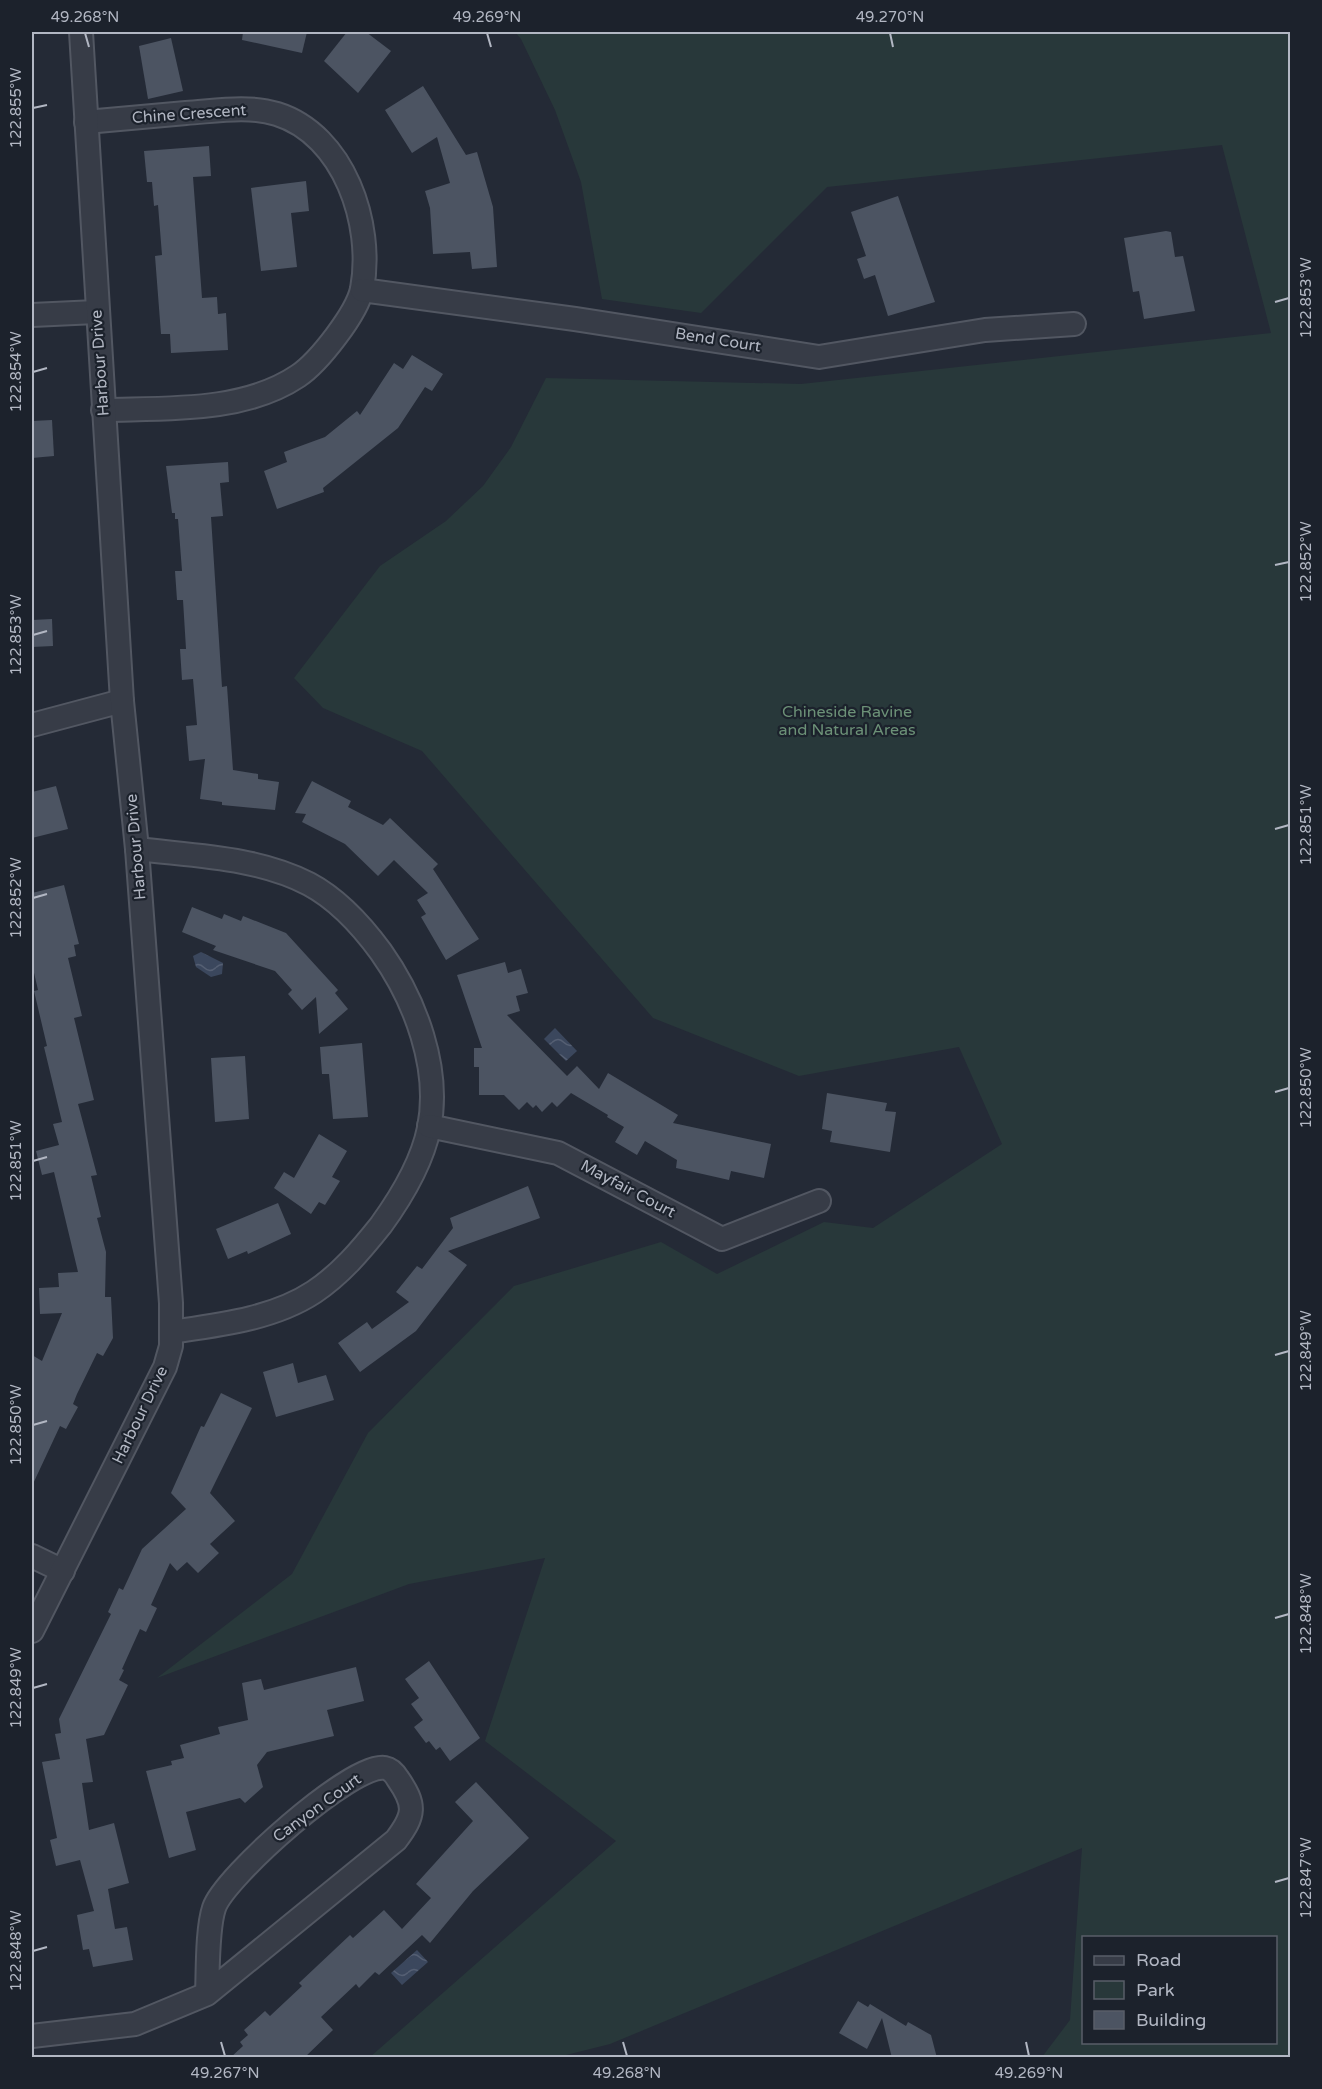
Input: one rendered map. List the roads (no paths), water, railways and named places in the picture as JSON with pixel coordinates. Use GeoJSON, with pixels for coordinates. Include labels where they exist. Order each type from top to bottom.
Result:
{"type":"FeatureCollection","features":[{"type":"Feature","properties":{"kind":"street","name":"Harbour Drive"},"geometry":{"type":"LineString","coordinates":[[32,1631],[165,1367],[171,1332],[137,849],[122,701],[96,312],[81,32]]}},
{"type":"Feature","properties":{"kind":"street","name":"Chine Crescent"},"geometry":{"type":"LineString","coordinates":[[86,122],[242,109],[277,114],[303,126],[326,147],[343,171],[351,190],[363,248],[362,290],[339,330],[314,363],[298,376],[277,386],[227,402],[169,408],[103,410]]}},
{"type":"Feature","properties":{"kind":"street","name":"Bend Court"},"geometry":{"type":"LineString","coordinates":[[362,290],[598,322],[819,357],[985,330],[1074,324]]}},
{"type":"Feature","properties":{"kind":"street"},"geometry":{"type":"LineString","coordinates":[[32,315],[96,312]]}},
{"type":"Feature","properties":{"kind":"street"},"geometry":{"type":"LineString","coordinates":[[32,725],[122,701]]}},
{"type":"Feature","properties":{"kind":"street"},"geometry":{"type":"LineString","coordinates":[[137,849],[220,859],[270,869],[311,885],[360,924],[395,973],[421,1032],[430,1076],[429,1126],[423,1151],[394,1207],[366,1245],[330,1280],[297,1302],[240,1320],[171,1332]]}},
{"type":"Feature","properties":{"kind":"street","name":"Mayfair Court"},"geometry":{"type":"LineString","coordinates":[[429,1126],[558,1153],[722,1239],[819,1201]]}},
{"type":"Feature","properties":{"kind":"street"},"geometry":{"type":"LineString","coordinates":[[32,1556],[63,1571]]}},
{"type":"Feature","properties":{"kind":"street","name":"Canyon Court"},"geometry":{"type":"LineString","coordinates":[[32,2036],[135,2024],[207,1994],[396,1840],[412,1812],[411,1800],[393,1772],[385,1768],[372,1769],[350,1781],[281,1832],[232,1878],[214,1908],[207,1994]]}},
{"type":"Feature","properties":{"kind":"water"},"geometry":{"type":"Polygon","coordinates":[[[201,952],[223,963],[222,974],[211,977],[196,967],[193,956],[201,952]]]}},
{"type":"Feature","properties":{"kind":"water"},"geometry":{"type":"Polygon","coordinates":[[[555,1028],[577,1051],[566,1061],[544,1039],[555,1028]]]}},
{"type":"Feature","properties":{"kind":"water"},"geometry":{"type":"Polygon","coordinates":[[[417,1950],[428,1962],[402,1985],[391,1973],[417,1950]]]}},
{"type":"Feature","properties":{"kind":"park label","name":"Chineside Ravine and Natural Areas"},"geometry":{"type":"Point","coordinates":[847,721]}}]}
